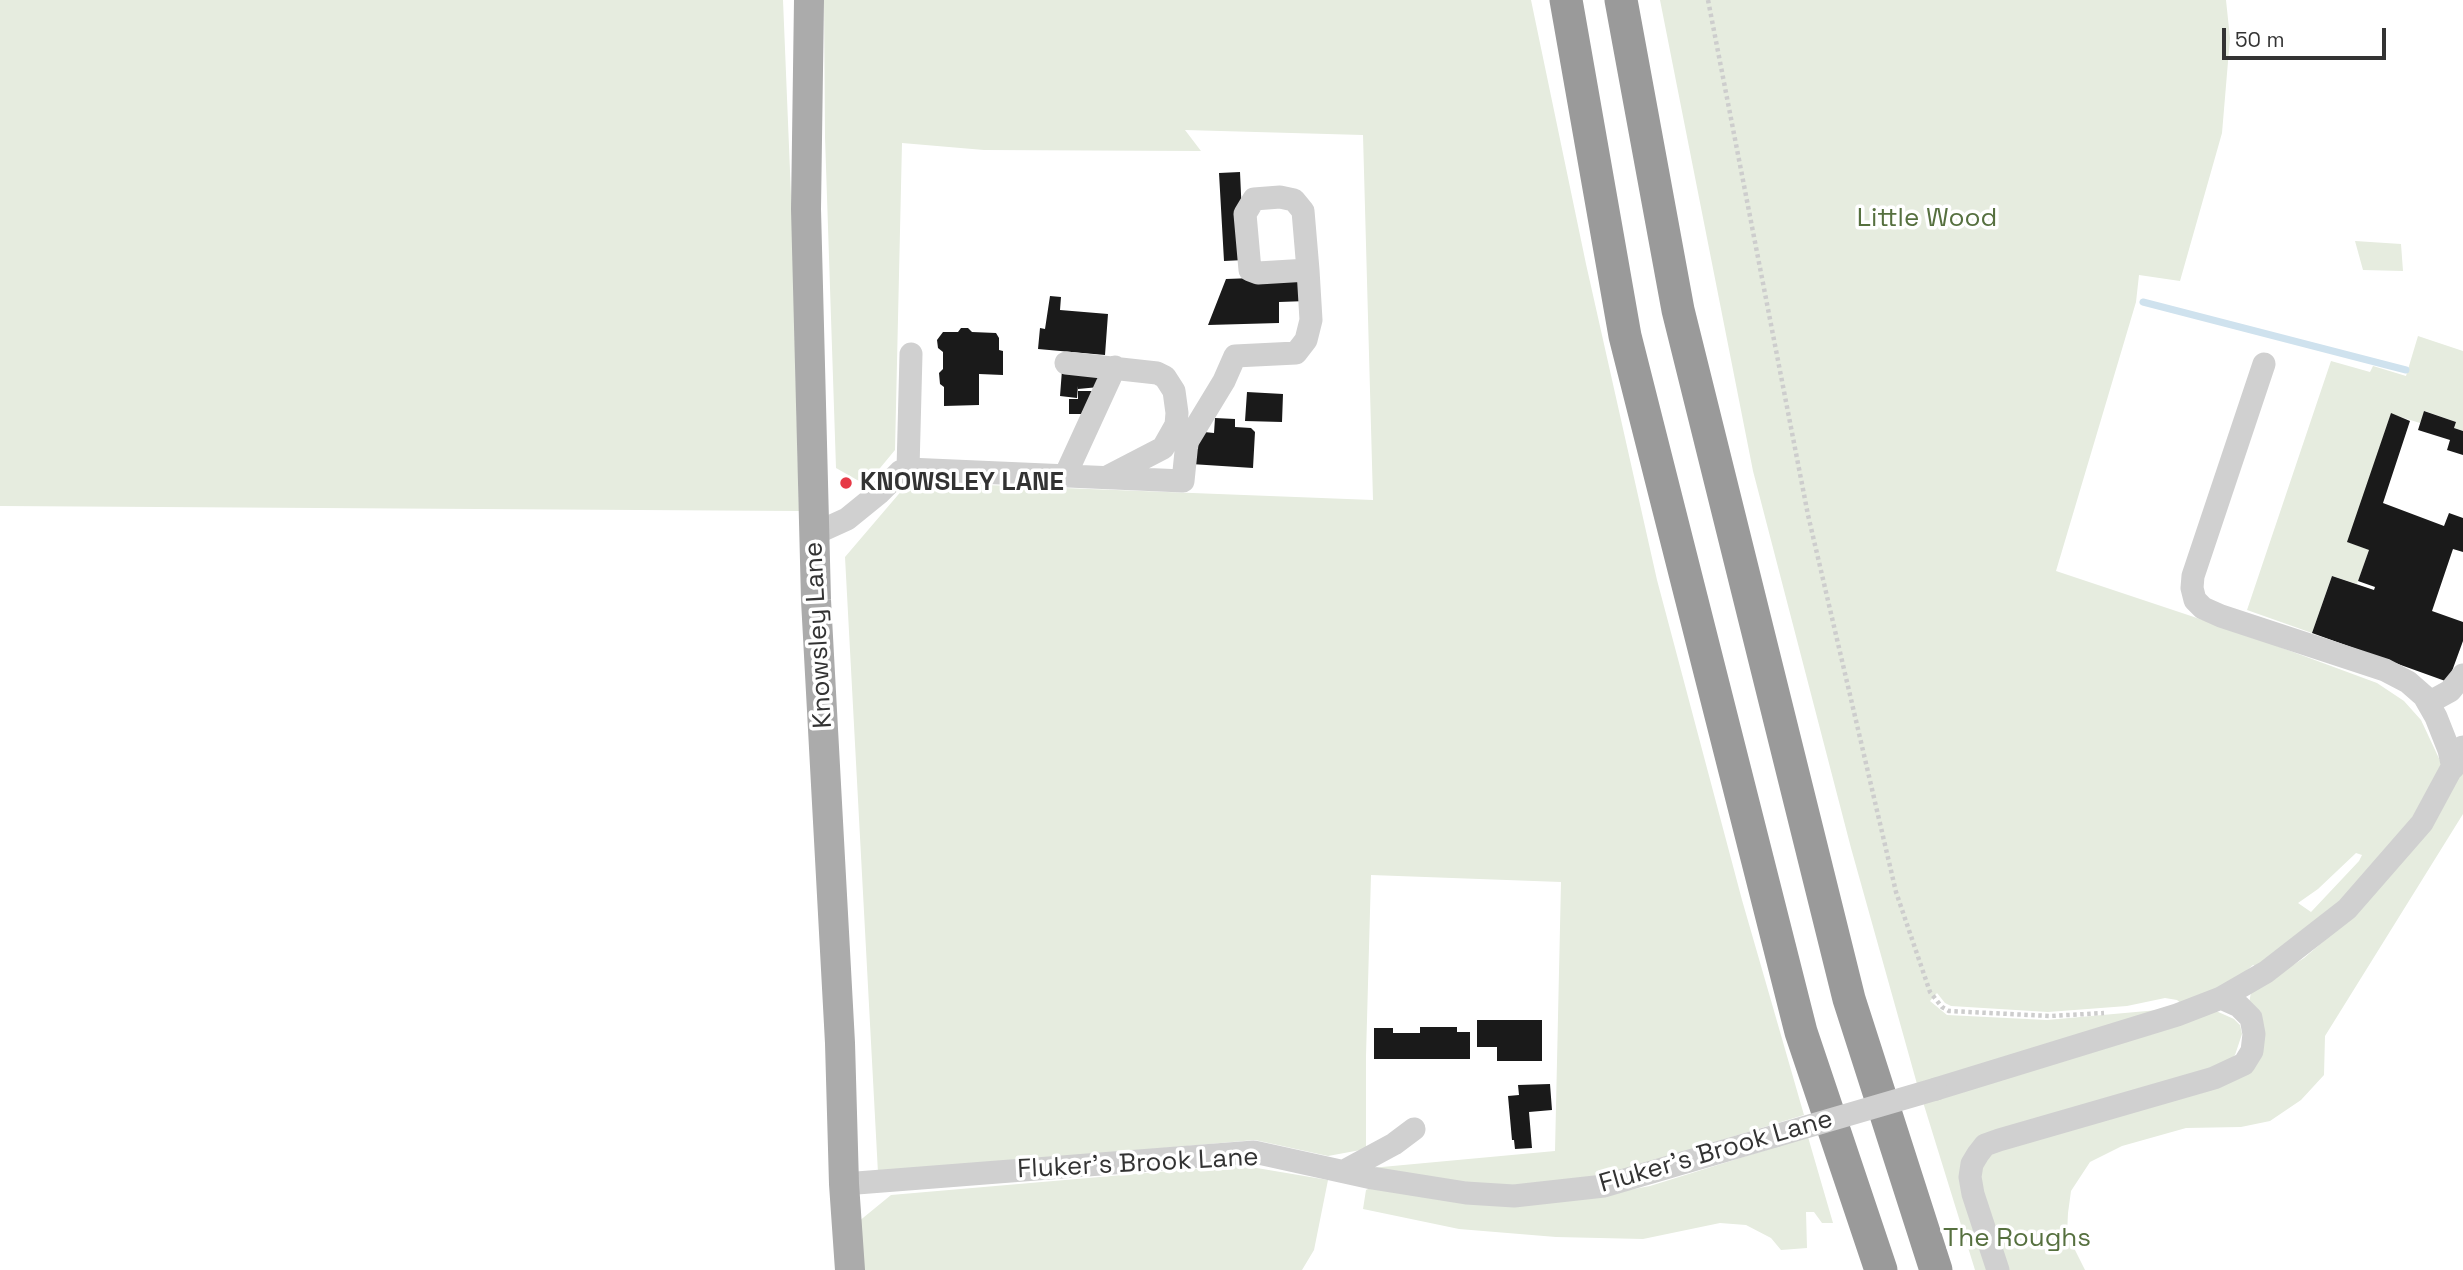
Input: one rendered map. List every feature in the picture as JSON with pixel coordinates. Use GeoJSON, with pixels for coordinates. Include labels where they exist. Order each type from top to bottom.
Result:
{"type":"FeatureCollection","features":[{"type":"Feature","properties":{"kind":"highway"},"geometry":{"type":"LineString","coordinates":[[1566,0],[1629,349],[1801,1032],[1881,1270]]}},
{"type":"Feature","properties":{"kind":"highway"},"geometry":{"type":"LineString","coordinates":[[1621,0],[1678,310],[1815,864],[1849,999],[1936,1270]]}},
{"type":"Feature","properties":{"kind":"main road","name":"Knowsley Lane"},"geometry":{"type":"LineString","coordinates":[[809,0],[806,209],[816,600],[850,1270]]}},
{"type":"Feature","properties":{"kind":"street"},"geometry":{"type":"LineString","coordinates":[[814,534],[847,519],[901,471],[908,469],[1183,481],[1187,442],[1224,381],[1235,356],[1296,353],[1306,340],[1311,320],[1308,270]]}},
{"type":"Feature","properties":{"kind":"street"},"geometry":{"type":"LineString","coordinates":[[908,469],[911,354]]}},
{"type":"Feature","properties":{"kind":"street"},"geometry":{"type":"LineString","coordinates":[[1066,363],[1157,373],[1165,377],[1174,391],[1176,425],[1163,448],[1105,478]]}},
{"type":"Feature","properties":{"kind":"street"},"geometry":{"type":"LineString","coordinates":[[2264,364],[2193,576],[2195,600],[2203,608],[2221,616],[2385,670],[2408,682],[2424,696],[2437,717],[2453,768]]}},
{"type":"Feature","properties":{"kind":"street"},"geometry":{"type":"LineString","coordinates":[[1065,476],[1115,367]]}},
{"type":"Feature","properties":{"kind":"street"},"geometry":{"type":"LineString","coordinates":[[2428,703],[2451,691],[2463,675]]}},
{"type":"Feature","properties":{"kind":"street","name":"Fluker's Brook Lane"},"geometry":{"type":"LineString","coordinates":[[844,1184],[1254,1152],[1466,1192],[1514,1196],[1604,1186],[2177,1015],[2221,998],[2266,972],[2347,909],[2422,823],[2463,747]]}},
{"type":"Feature","properties":{"kind":"street"},"geometry":{"type":"LineString","coordinates":[[1998,1270],[1970,1177],[1972,1164],[1978,1154],[1985,1146],[1999,1140],[2214,1078],[2244,1064],[2252,1051],[2255,1034],[2251,1018],[2239,1006],[2221,998]]}},
{"type":"Feature","properties":{"kind":"street"},"geometry":{"type":"LineString","coordinates":[[1344,1171],[1394,1144],[1414,1129]]}},
{"type":"Feature","properties":{"kind":"path"},"geometry":{"type":"LineString","coordinates":[[1708,0],[1808,515],[1896,892],[1930,992],[1948,1011],[2050,1016],[2107,1012]]}},
{"type":"Feature","properties":{"kind":"green space"},"geometry":{"type":"Polygon","coordinates":[[[0,0],[783,0],[792,220],[799,511],[0,506],[0,0]]]}},
{"type":"Feature","properties":{"kind":"green space"},"geometry":{"type":"Polygon","coordinates":[[[824,0],[1531,0],[1586,264],[1657,580],[1742,900],[1804,1115],[1599,1177],[1498,1188],[1371,1168],[1555,1151],[1561,882],[1371,875],[1366,1149],[1328,1156],[1255,1140],[878,1173],[845,557],[909,482],[1373,500],[1363,135],[1185,130],[1201,151],[984,150],[902,143],[895,450],[866,485],[836,468],[825,137],[824,0]]]}},
{"type":"Feature","properties":{"kind":"green space","name":"Little Wood"},"geometry":{"type":"Polygon","coordinates":[[[1660,0],[2226,0],[2230,38],[2222,133],[2180,281],[2139,275],[2136,302],[2056,571],[2239,632],[2377,683],[2404,701],[2421,720],[2443,767],[2421,808],[2356,890],[2258,968],[2253,965],[2237,979],[2183,1005],[2177,1000],[2165,998],[2127,1006],[2048,1012],[1951,1006],[1937,993],[1930,1001],[1947,1015],[2047,1020],[2158,1010],[1917,1084],[1851,848],[1753,471],[1660,0]],[[2356,853],[2318,889],[2298,903],[2311,912],[2362,855],[2356,853]]]}},
{"type":"Feature","properties":{"kind":"green space"},"geometry":{"type":"Polygon","coordinates":[[[2355,241],[2401,244],[2403,271],[2363,270],[2355,241]]]}},
{"type":"Feature","properties":{"kind":"green space"},"geometry":{"type":"Polygon","coordinates":[[[2418,336],[2463,351],[2463,431],[2454,428],[2456,422],[2425,411],[2420,423],[2391,414],[2348,542],[2369,550],[2357,584],[2332,576],[2312,633],[2247,610],[2331,361],[2370,372],[2373,366],[2406,376],[2418,336]]]}},
{"type":"Feature","properties":{"kind":"green space","name":"The Roughs"},"geometry":{"type":"Polygon","coordinates":[[[2463,764],[2463,814],[2325,1036],[2324,1075],[2301,1100],[2270,1121],[2241,1127],[2186,1128],[2122,1146],[2090,1162],[2071,1191],[2067,1234],[2085,1270],[1975,1270],[1923,1102],[2216,1011],[2234,1019],[2240,1025],[2242,1034],[2235,1055],[2221,1067],[1981,1155],[2237,1075],[2251,992],[2304,958],[2352,917],[2463,764]]]}},
{"type":"Feature","properties":{"kind":"green space"},"geometry":{"type":"Polygon","coordinates":[[[1808,1137],[1833,1223],[1822,1223],[1814,1212],[1806,1212],[1807,1248],[1781,1250],[1771,1238],[1746,1225],[1720,1223],[1643,1239],[1556,1237],[1459,1229],[1363,1209],[1366,1190],[1374,1186],[1602,1195],[1650,1186],[1808,1137]]]}},
{"type":"Feature","properties":{"kind":"green space"},"geometry":{"type":"Polygon","coordinates":[[[1239,1165],[1328,1180],[1314,1250],[1302,1270],[862,1270],[858,1222],[891,1195],[1239,1165]]]}},
{"type":"Feature","properties":{"kind":"building"},"geometry":{"type":"Polygon","coordinates":[[[1240,172],[1244,260],[1224,261],[1219,173],[1240,172]]]}},
{"type":"Feature","properties":{"kind":"building"},"geometry":{"type":"Polygon","coordinates":[[[1306,276],[1307,301],[1279,302],[1279,323],[1208,325],[1226,279],[1306,276]]]}},
{"type":"Feature","properties":{"kind":"building"},"geometry":{"type":"Polygon","coordinates":[[[1050,296],[1061,297],[1060,310],[1108,314],[1105,355],[1038,349],[1040,328],[1045,329],[1050,296]]]}},
{"type":"Feature","properties":{"kind":"building"},"geometry":{"type":"Polygon","coordinates":[[[961,328],[968,328],[972,332],[996,333],[999,350],[1003,351],[1003,375],[979,374],[979,405],[944,406],[944,387],[940,384],[939,373],[943,369],[943,352],[938,348],[937,340],[943,332],[958,332],[961,328]]]}},
{"type":"Feature","properties":{"kind":"building"},"geometry":{"type":"Polygon","coordinates":[[[1062,370],[1101,374],[1099,387],[1078,389],[1078,386],[1077,398],[1060,396],[1062,370]]]}},
{"type":"Feature","properties":{"kind":"building"},"geometry":{"type":"Polygon","coordinates":[[[1078,391],[1092,391],[1089,414],[1069,414],[1069,399],[1078,399],[1078,391]]]}},
{"type":"Feature","properties":{"kind":"building"},"geometry":{"type":"Polygon","coordinates":[[[1247,392],[1283,394],[1282,422],[1245,421],[1247,392]]]}},
{"type":"Feature","properties":{"kind":"building"},"geometry":{"type":"Polygon","coordinates":[[[2424,411],[2456,422],[2454,428],[2463,431],[2463,455],[2447,450],[2450,440],[2418,430],[2424,411]]]}},
{"type":"Feature","properties":{"kind":"building"},"geometry":{"type":"Polygon","coordinates":[[[2391,413],[2410,421],[2383,503],[2444,526],[2449,513],[2463,518],[2463,552],[2453,549],[2432,611],[2463,622],[2463,641],[2448,682],[2312,633],[2332,576],[2374,590],[2375,587],[2358,581],[2369,550],[2347,542],[2391,413]]]}},
{"type":"Feature","properties":{"kind":"building"},"geometry":{"type":"Polygon","coordinates":[[[1215,418],[1235,419],[1235,427],[1251,428],[1255,432],[1253,468],[1191,464],[1192,449],[1198,449],[1199,436],[1204,432],[1214,433],[1215,418]]]}},
{"type":"Feature","properties":{"kind":"building"},"geometry":{"type":"Polygon","coordinates":[[[1477,1020],[1542,1020],[1542,1061],[1497,1061],[1497,1047],[1477,1047],[1477,1020]]]}},
{"type":"Feature","properties":{"kind":"building"},"geometry":{"type":"Polygon","coordinates":[[[1420,1027],[1457,1027],[1457,1032],[1470,1032],[1470,1059],[1374,1059],[1374,1028],[1393,1028],[1393,1033],[1420,1033],[1420,1027]]]}},
{"type":"Feature","properties":{"kind":"building"},"geometry":{"type":"Polygon","coordinates":[[[1550,1084],[1552,1110],[1529,1112],[1532,1148],[1515,1149],[1508,1096],[1519,1095],[1518,1085],[1550,1084]]]}},
{"type":"Feature","properties":{"kind":"waterway"},"geometry":{"type":"LineString","coordinates":[[2143,302],[2406,370]]}},
{"type":"Feature","properties":{"kind":"place","name":"KNOWSLEY LANE"},"geometry":{"type":"Point","coordinates":[846,483]}}]}
